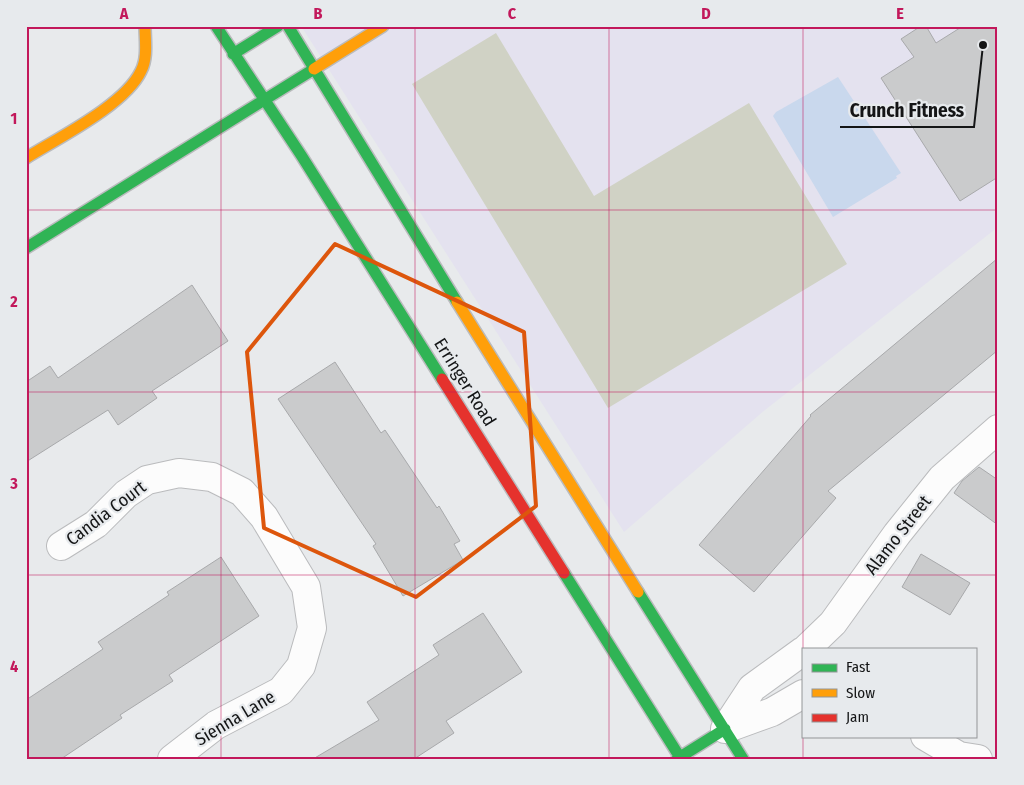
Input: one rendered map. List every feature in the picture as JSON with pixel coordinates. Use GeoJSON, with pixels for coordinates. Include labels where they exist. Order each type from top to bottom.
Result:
{"type":"FeatureCollection","features":[{"type":"Feature","properties":{"kind":"main road"},"geometry":{"type":"LineString","coordinates":[[26,158],[115,102],[140,74],[145,48],[145,26]]}},
{"type":"Feature","properties":{"kind":"main road","name":"Erringer Road"},"geometry":{"type":"LineString","coordinates":[[216,26],[301,155],[679,758]]}},
{"type":"Feature","properties":{"kind":"main road"},"geometry":{"type":"LineString","coordinates":[[233,54],[278,26]]}},
{"type":"Feature","properties":{"kind":"main road","name":"Erringer Road"},"geometry":{"type":"LineString","coordinates":[[288,26],[492,360],[743,759]]}},
{"type":"Feature","properties":{"kind":"main road"},"geometry":{"type":"LineString","coordinates":[[26,248],[382,26]]}},
{"type":"Feature","properties":{"kind":"main road","name":"Alamo Street"},"geometry":{"type":"LineString","coordinates":[[679,758],[725,729]]}},
{"type":"Feature","properties":{"kind":"street","name":"Alamo Street"},"geometry":{"type":"LineString","coordinates":[[811,648],[833,623],[897,534],[942,478],[998,429]]}},
{"type":"Feature","properties":{"kind":"street","name":"Candia Court"},"geometry":{"type":"LineString","coordinates":[[61,546],[96,524],[126,494],[147,480],[179,473],[212,477],[242,492],[264,517],[306,587]]}},
{"type":"Feature","properties":{"kind":"street","name":"Sienna Lane"},"geometry":{"type":"LineString","coordinates":[[172,759],[216,725],[280,691],[300,666],[312,628],[306,587]]}},
{"type":"Feature","properties":{"kind":"street","name":"Alamo Street"},"geometry":{"type":"LineString","coordinates":[[725,729],[752,688],[802,654]]}},
{"type":"Feature","properties":{"kind":"street","name":"Alamo Street"},"geometry":{"type":"LineString","coordinates":[[725,729],[772,712],[802,695]]}},
{"type":"Feature","properties":{"kind":"street"},"geometry":{"type":"LineString","coordinates":[[928,738],[959,756],[978,759]]}},
{"type":"Feature","properties":{"kind":"highlighted area"},"geometry":{"type":"Polygon","coordinates":[[[335,244],[524,332],[536,506],[416,597],[264,528],[247,352],[335,244]]]}},
{"type":"Feature","properties":{"kind":"shaded area"},"geometry":{"type":"Polygon","coordinates":[[[308,26],[998,26],[998,227],[765,410],[624,532],[303,29],[308,26]]]}},
{"type":"Feature","properties":{"kind":"shaded area"},"geometry":{"type":"Polygon","coordinates":[[[496,33],[594,196],[749,103],[847,264],[608,408],[412,84],[496,33]]]}},
{"type":"Feature","properties":{"kind":"water"},"geometry":{"type":"Polygon","coordinates":[[[838,77],[901,173],[896,176],[897,178],[833,217],[773,116],[776,112],[838,77]]]}},
{"type":"Feature","properties":{"kind":"building"},"geometry":{"type":"Polygon","coordinates":[[[921,26],[926,26],[936,43],[963,26],[998,26],[998,177],[960,201],[881,78],[914,57],[901,39],[921,26]]]}},
{"type":"Feature","properties":{"kind":"building"},"geometry":{"type":"Polygon","coordinates":[[[998,258],[998,350],[828,491],[836,498],[754,592],[699,545],[810,415],[998,258]]]}},
{"type":"Feature","properties":{"kind":"building"},"geometry":{"type":"Polygon","coordinates":[[[192,285],[228,341],[152,391],[157,398],[118,425],[108,410],[26,462],[26,382],[50,366],[58,378],[192,285]]]}},
{"type":"Feature","properties":{"kind":"building"},"geometry":{"type":"Polygon","coordinates":[[[335,362],[381,433],[385,430],[437,508],[439,506],[460,541],[454,544],[463,560],[403,596],[373,546],[376,544],[278,399],[335,362]]]}},
{"type":"Feature","properties":{"kind":"building"},"geometry":{"type":"Polygon","coordinates":[[[979,467],[998,480],[998,525],[954,493],[962,481],[979,467]]]}},
{"type":"Feature","properties":{"kind":"building"},"geometry":{"type":"Polygon","coordinates":[[[921,554],[970,583],[950,615],[902,587],[921,554]]]}},
{"type":"Feature","properties":{"kind":"building"},"geometry":{"type":"Polygon","coordinates":[[[221,557],[259,616],[169,675],[173,681],[120,715],[122,718],[61,759],[26,759],[26,700],[103,649],[98,642],[169,595],[167,592],[221,557]]]}},
{"type":"Feature","properties":{"kind":"building"},"geometry":{"type":"Polygon","coordinates":[[[483,613],[522,672],[446,721],[454,733],[414,759],[313,759],[379,720],[367,702],[439,655],[433,645],[483,613]]]}},
{"type":"Feature","properties":{"kind":"traffic: fast"},"geometry":{"type":"LineString","coordinates":[[216,26],[301,155],[442,379]]}},
{"type":"Feature","properties":{"kind":"traffic: fast"},"geometry":{"type":"LineString","coordinates":[[233,54],[278,26]]}},
{"type":"Feature","properties":{"kind":"traffic: fast"},"geometry":{"type":"LineString","coordinates":[[288,26],[457,302]]}},
{"type":"Feature","properties":{"kind":"traffic: fast"},"geometry":{"type":"LineString","coordinates":[[26,248],[314,69]]}},
{"type":"Feature","properties":{"kind":"traffic: fast"},"geometry":{"type":"LineString","coordinates":[[564,573],[681,759]]}},
{"type":"Feature","properties":{"kind":"traffic: fast"},"geometry":{"type":"LineString","coordinates":[[638,592],[743,759]]}},
{"type":"Feature","properties":{"kind":"traffic: fast"},"geometry":{"type":"LineString","coordinates":[[677,759],[725,729]]}},
{"type":"Feature","properties":{"kind":"traffic: slow"},"geometry":{"type":"LineString","coordinates":[[26,158],[90,120],[133,84],[145,60],[145,26]]}},
{"type":"Feature","properties":{"kind":"traffic: slow"},"geometry":{"type":"LineString","coordinates":[[314,69],[383,26]]}},
{"type":"Feature","properties":{"kind":"traffic: slow"},"geometry":{"type":"LineString","coordinates":[[457,302],[638,592]]}},
{"type":"Feature","properties":{"kind":"traffic: jam"},"geometry":{"type":"LineString","coordinates":[[442,379],[564,573]]}},
{"type":"Feature","properties":{"kind":"place","name":"Crunch Fitness"},"geometry":{"type":"Point","coordinates":[983,45]}}]}
